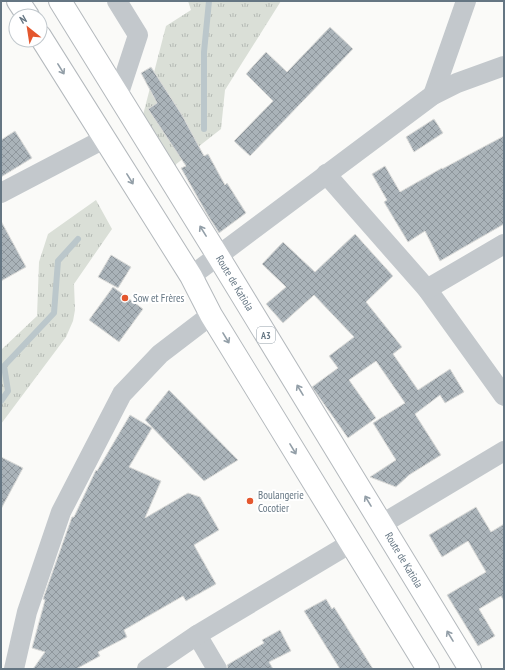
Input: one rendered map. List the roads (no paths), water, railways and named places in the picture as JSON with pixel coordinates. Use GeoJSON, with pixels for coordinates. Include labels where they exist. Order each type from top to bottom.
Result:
{"type":"FeatureCollection","features":[{"type":"Feature","properties":{"kind":"highway","name":"Route de Katiola"},"geometry":{"type":"LineString","coordinates":[[60,1],[218,256],[470,669]]}},
{"type":"Feature","properties":{"kind":"highway"},"geometry":{"type":"LineString","coordinates":[[47,48],[191,276],[211,315],[428,669]]}},
{"type":"Feature","properties":{"kind":"street"},"geometry":{"type":"LineString","coordinates":[[117,1],[138,35],[118,96]]}},
{"type":"Feature","properties":{"kind":"street"},"geometry":{"type":"LineString","coordinates":[[433,95],[466,1]]}},
{"type":"Feature","properties":{"kind":"street"},"geometry":{"type":"LineString","coordinates":[[191,276],[433,95],[457,83],[504,66]]}},
{"type":"Feature","properties":{"kind":"street"},"geometry":{"type":"LineString","coordinates":[[1,193],[104,139]]}},
{"type":"Feature","properties":{"kind":"street"},"geometry":{"type":"LineString","coordinates":[[326,174],[427,289],[504,396]]}},
{"type":"Feature","properties":{"kind":"street"},"geometry":{"type":"LineString","coordinates":[[427,289],[504,244]]}},
{"type":"Feature","properties":{"kind":"street"},"geometry":{"type":"LineString","coordinates":[[14,669],[27,612],[61,512],[122,394],[160,354],[211,315]]}},
{"type":"Feature","properties":{"kind":"street"},"geometry":{"type":"LineString","coordinates":[[382,524],[504,451]]}},
{"type":"Feature","properties":{"kind":"street"},"geometry":{"type":"LineString","coordinates":[[147,669],[197,635],[351,543]]}},
{"type":"Feature","properties":{"kind":"street"},"geometry":{"type":"LineString","coordinates":[[197,635],[217,669]]}},
{"type":"Feature","properties":{"kind":"waterway"},"geometry":{"type":"LineString","coordinates":[[204,129],[204,52],[209,1]]}},
{"type":"Feature","properties":{"kind":"waterway"},"geometry":{"type":"LineString","coordinates":[[1,401],[8,391],[4,366],[54,313],[58,261],[78,239]]}},
{"type":"Feature","properties":{"kind":"place","name":"Sow et Frères"},"geometry":{"type":"Point","coordinates":[125,298]}},
{"type":"Feature","properties":{"kind":"place","name":"Boulangerie Cocotier"},"geometry":{"type":"Point","coordinates":[250,501]}}]}
